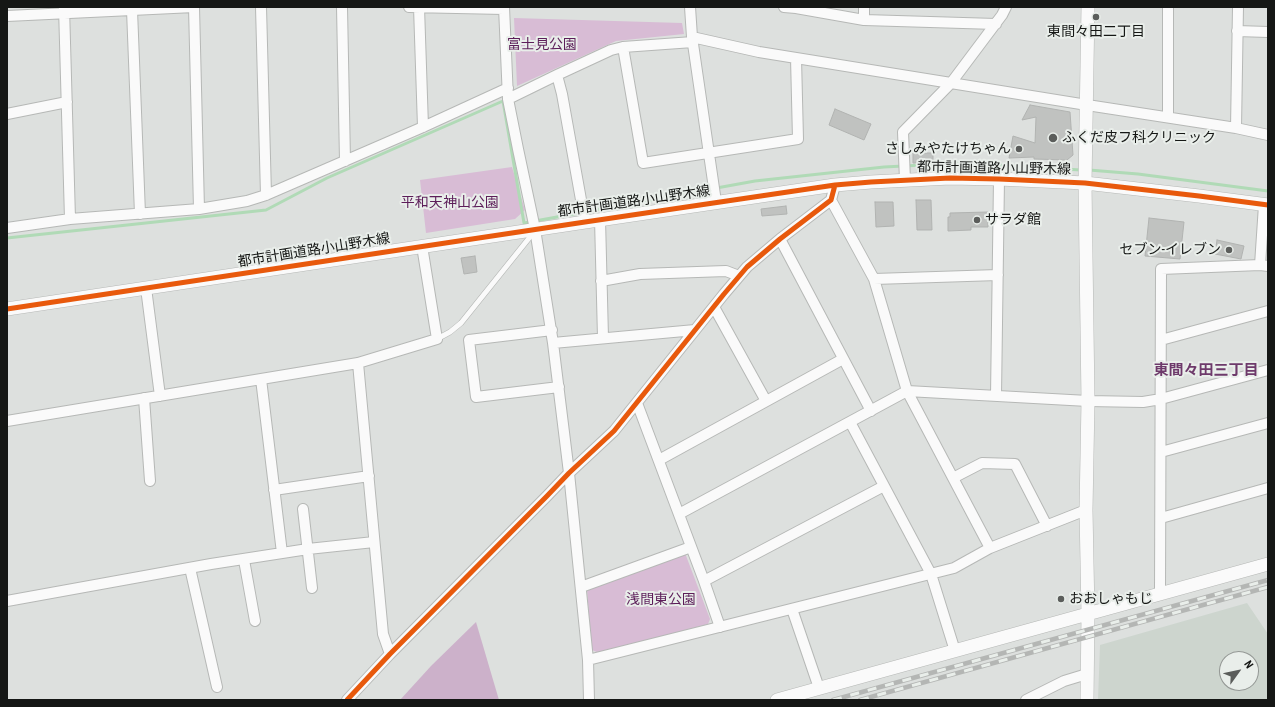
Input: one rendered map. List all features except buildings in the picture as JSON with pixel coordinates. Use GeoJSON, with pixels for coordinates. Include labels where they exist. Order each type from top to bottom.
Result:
{"type":"FeatureCollection","features":[{"type":"Feature","properties":{"kind":"street"},"geometry":{"type":"LineString","coordinates":[[7,16],[64,10],[132,10],[194,7],[199,209]]}},
{"type":"Feature","properties":{"kind":"street"},"geometry":{"type":"LineString","coordinates":[[261,7],[266,195]]}},
{"type":"Feature","properties":{"kind":"street"},"geometry":{"type":"LineString","coordinates":[[342,7],[345,161]]}},
{"type":"Feature","properties":{"kind":"street"},"geometry":{"type":"LineString","coordinates":[[409,7],[504,8],[508,93],[535,229],[552,330],[581,587],[588,660],[589,700]]}},
{"type":"Feature","properties":{"kind":"street"},"geometry":{"type":"LineString","coordinates":[[419,7],[423,127]]}},
{"type":"Feature","properties":{"kind":"street"},"geometry":{"type":"LineString","coordinates":[[690,7],[693,40],[716,202]]}},
{"type":"Feature","properties":{"kind":"street"},"geometry":{"type":"LineString","coordinates":[[784,7],[864,20],[996,24]]}},
{"type":"Feature","properties":{"kind":"street"},"geometry":{"type":"LineString","coordinates":[[864,7],[864,20]]}},
{"type":"Feature","properties":{"kind":"street"},"geometry":{"type":"LineString","coordinates":[[905,180],[903,132],[951,83],[996,24],[1006,7]]}},
{"type":"Feature","properties":{"kind":"street"},"geometry":{"type":"LineString","coordinates":[[1087,700],[1088,614],[1086,510],[1088,401],[1085,183],[1088,7]]}},
{"type":"Feature","properties":{"kind":"street"},"geometry":{"type":"LineString","coordinates":[[1168,7],[1168,117]]}},
{"type":"Feature","properties":{"kind":"street"},"geometry":{"type":"LineString","coordinates":[[1236,128],[1238,7]]}},
{"type":"Feature","properties":{"kind":"street"},"geometry":{"type":"LineString","coordinates":[[64,10],[70,219]]}},
{"type":"Feature","properties":{"kind":"street"},"geometry":{"type":"LineString","coordinates":[[132,10],[140,214]]}},
{"type":"Feature","properties":{"kind":"street"},"geometry":{"type":"LineString","coordinates":[[1238,31],[1268,32]]}},
{"type":"Feature","properties":{"kind":"street"},"geometry":{"type":"LineString","coordinates":[[7,228],[70,219],[199,209],[248,201],[266,195],[423,127],[557,75],[611,50],[623,47],[693,40],[1268,134]]}},
{"type":"Feature","properties":{"kind":"street"},"geometry":{"type":"LineString","coordinates":[[623,47],[643,163],[798,139],[796,58]]}},
{"type":"Feature","properties":{"kind":"street"},"geometry":{"type":"LineString","coordinates":[[557,75],[562,94],[584,222]]}},
{"type":"Feature","properties":{"kind":"street"},"geometry":{"type":"LineString","coordinates":[[7,114],[67,102]]}},
{"type":"Feature","properties":{"kind":"street","name":"都市計画道路小山野木線"},"geometry":{"type":"LineString","coordinates":[[7,309],[835,185],[950,178],[999,178],[1085,183],[1266,205]]}},
{"type":"Feature","properties":{"kind":"street"},"geometry":{"type":"LineString","coordinates":[[996,396],[999,178]]}},
{"type":"Feature","properties":{"kind":"street"},"geometry":{"type":"LineString","coordinates":[[347,700],[390,654],[569,472],[614,431],[747,267],[780,239],[831,200],[835,185]]}},
{"type":"Feature","properties":{"kind":"street"},"geometry":{"type":"LineString","coordinates":[[831,200],[874,279],[907,391],[990,548]]}},
{"type":"Feature","properties":{"kind":"street"},"geometry":{"type":"LineString","coordinates":[[1160,594],[1161,269],[1264,266],[1266,205]]}},
{"type":"Feature","properties":{"kind":"street"},"geometry":{"type":"LineString","coordinates":[[600,219],[603,338]]}},
{"type":"Feature","properties":{"kind":"street"},"geometry":{"type":"LineString","coordinates":[[780,239],[871,411]]}},
{"type":"Feature","properties":{"kind":"street"},"geometry":{"type":"LineString","coordinates":[[7,421],[358,363],[437,339],[422,246]]}},
{"type":"Feature","properties":{"kind":"street"},"geometry":{"type":"LineString","coordinates":[[601,281],[640,274],[656,273],[726,271],[739,276]]}},
{"type":"Feature","properties":{"kind":"street"},"geometry":{"type":"LineString","coordinates":[[874,279],[998,276]]}},
{"type":"Feature","properties":{"kind":"street"},"geometry":{"type":"LineString","coordinates":[[146,288],[160,396]]}},
{"type":"Feature","properties":{"kind":"street"},"geometry":{"type":"LineString","coordinates":[[714,307],[766,401]]}},
{"type":"Feature","properties":{"kind":"street"},"geometry":{"type":"LineString","coordinates":[[1161,340],[1268,312]]}},
{"type":"Feature","properties":{"kind":"street"},"geometry":{"type":"LineString","coordinates":[[552,330],[469,340],[476,397],[559,387]]}},
{"type":"Feature","properties":{"kind":"street"},"geometry":{"type":"LineString","coordinates":[[553,342],[695,330]]}},
{"type":"Feature","properties":{"kind":"street"},"geometry":{"type":"LineString","coordinates":[[659,460],[843,359]]}},
{"type":"Feature","properties":{"kind":"street"},"geometry":{"type":"LineString","coordinates":[[358,363],[383,634],[390,654]]}},
{"type":"Feature","properties":{"kind":"street"},"geometry":{"type":"LineString","coordinates":[[679,514],[907,391],[1088,401],[1143,402],[1161,399],[1268,370]]}},
{"type":"Feature","properties":{"kind":"street"},"geometry":{"type":"LineString","coordinates":[[261,379],[282,553]]}},
{"type":"Feature","properties":{"kind":"street"},"geometry":{"type":"LineString","coordinates":[[144,398],[150,481]]}},
{"type":"Feature","properties":{"kind":"street"},"geometry":{"type":"LineString","coordinates":[[637,403],[704,581],[720,628]]}},
{"type":"Feature","properties":{"kind":"street"},"geometry":{"type":"LineString","coordinates":[[850,422],[931,574],[954,651]]}},
{"type":"Feature","properties":{"kind":"street"},"geometry":{"type":"LineString","coordinates":[[1161,452],[1268,423]]}},
{"type":"Feature","properties":{"kind":"street"},"geometry":{"type":"LineString","coordinates":[[953,478],[982,463],[1015,464],[1047,526]]}},
{"type":"Feature","properties":{"kind":"street"},"geometry":{"type":"LineString","coordinates":[[274,490],[368,476]]}},
{"type":"Feature","properties":{"kind":"street"},"geometry":{"type":"LineString","coordinates":[[704,581],[884,486]]}},
{"type":"Feature","properties":{"kind":"street"},"geometry":{"type":"LineString","coordinates":[[1161,518],[1268,488]]}},
{"type":"Feature","properties":{"kind":"street"},"geometry":{"type":"LineString","coordinates":[[303,509],[312,588]]}},
{"type":"Feature","properties":{"kind":"street"},"geometry":{"type":"LineString","coordinates":[[588,660],[954,568],[990,548],[1086,510]]}},
{"type":"Feature","properties":{"kind":"street"},"geometry":{"type":"LineString","coordinates":[[7,601],[282,553],[374,542]]}},
{"type":"Feature","properties":{"kind":"street"},"geometry":{"type":"LineString","coordinates":[[581,587],[691,547]]}},
{"type":"Feature","properties":{"kind":"street"},"geometry":{"type":"LineString","coordinates":[[244,560],[255,621]]}},
{"type":"Feature","properties":{"kind":"street"},"geometry":{"type":"LineString","coordinates":[[777,700],[1268,564]]}},
{"type":"Feature","properties":{"kind":"street"},"geometry":{"type":"LineString","coordinates":[[190,568],[217,687]]}},
{"type":"Feature","properties":{"kind":"street"},"geometry":{"type":"LineString","coordinates":[[792,608],[819,688]]}},
{"type":"Feature","properties":{"kind":"street"},"geometry":{"type":"LineString","coordinates":[[1026,700],[1064,681],[1087,674]]}},
{"type":"Feature","properties":{"kind":"lane"},"geometry":{"type":"LineString","coordinates":[[437,339],[450,332],[461,323],[535,229]]}},
{"type":"Feature","properties":{"kind":"shaded area"},"geometry":{"type":"Polygon","coordinates":[[[1247,603],[1268,634],[1268,700],[1098,700],[1100,645],[1247,603]]]}},
{"type":"Feature","properties":{"kind":"shaded area"},"geometry":{"type":"Polygon","coordinates":[[[476,622],[499,700],[400,700],[431,666],[476,622]]]}},
{"type":"Feature","properties":{"kind":"green space","name":"富士見公園"},"geometry":{"type":"Polygon","coordinates":[[[514,18],[682,23],[684,34],[616,41],[517,86],[514,18]]]}},
{"type":"Feature","properties":{"kind":"green space","name":"平和天神山公園"},"geometry":{"type":"Polygon","coordinates":[[[512,167],[525,210],[515,219],[426,233],[420,180],[512,167]]]}},
{"type":"Feature","properties":{"kind":"green space","name":"浅間東公園"},"geometry":{"type":"Polygon","coordinates":[[[685,553],[710,619],[708,624],[599,653],[592,650],[587,590],[685,553]]]}},
{"type":"Feature","properties":{"kind":"waterway"},"geometry":{"type":"LineString","coordinates":[[7,238],[266,210],[327,178],[503,101],[524,223],[755,181],[884,167],[963,163],[1081,170]]}},
{"type":"Feature","properties":{"kind":"waterway"},"geometry":{"type":"LineString","coordinates":[[1089,170],[1138,174],[1268,191]]}},
{"type":"Feature","properties":{"kind":"railway"},"geometry":{"type":"LineString","coordinates":[[833,700],[1268,580]]}},
{"type":"Feature","properties":{"kind":"railway"},"geometry":{"type":"LineString","coordinates":[[860,700],[1268,587]]}},
{"type":"Feature","properties":{"kind":"cycle path"},"geometry":{"type":"LineString","coordinates":[[7,309],[835,185],[871,182],[950,178],[1085,183],[1268,205]]}},
{"type":"Feature","properties":{"kind":"cycle path"},"geometry":{"type":"LineString","coordinates":[[347,700],[390,654],[569,473],[614,431],[747,267],[780,239],[831,200],[835,185]]}},
{"type":"Feature","properties":{"kind":"place","name":"東間々田二丁目"},"geometry":{"type":"Point","coordinates":[1096,17]}},
{"type":"Feature","properties":{"kind":"place","name":"ふくだ皮フ科クリニック"},"geometry":{"type":"Point","coordinates":[1053,138]}},
{"type":"Feature","properties":{"kind":"place","name":"さしみやたけちゃん"},"geometry":{"type":"Point","coordinates":[1019,149]}},
{"type":"Feature","properties":{"kind":"place","name":"サラダ館"},"geometry":{"type":"Point","coordinates":[977,220]}},
{"type":"Feature","properties":{"kind":"place","name":"セブン-イレブン"},"geometry":{"type":"Point","coordinates":[1229,250]}},
{"type":"Feature","properties":{"kind":"place","name":"おおしゃもじ"},"geometry":{"type":"Point","coordinates":[1061,599]}},
{"type":"Feature","properties":{"kind":"district","name":"東間々田三丁目"},"geometry":{"type":"Point","coordinates":[1206,371]}}]}
